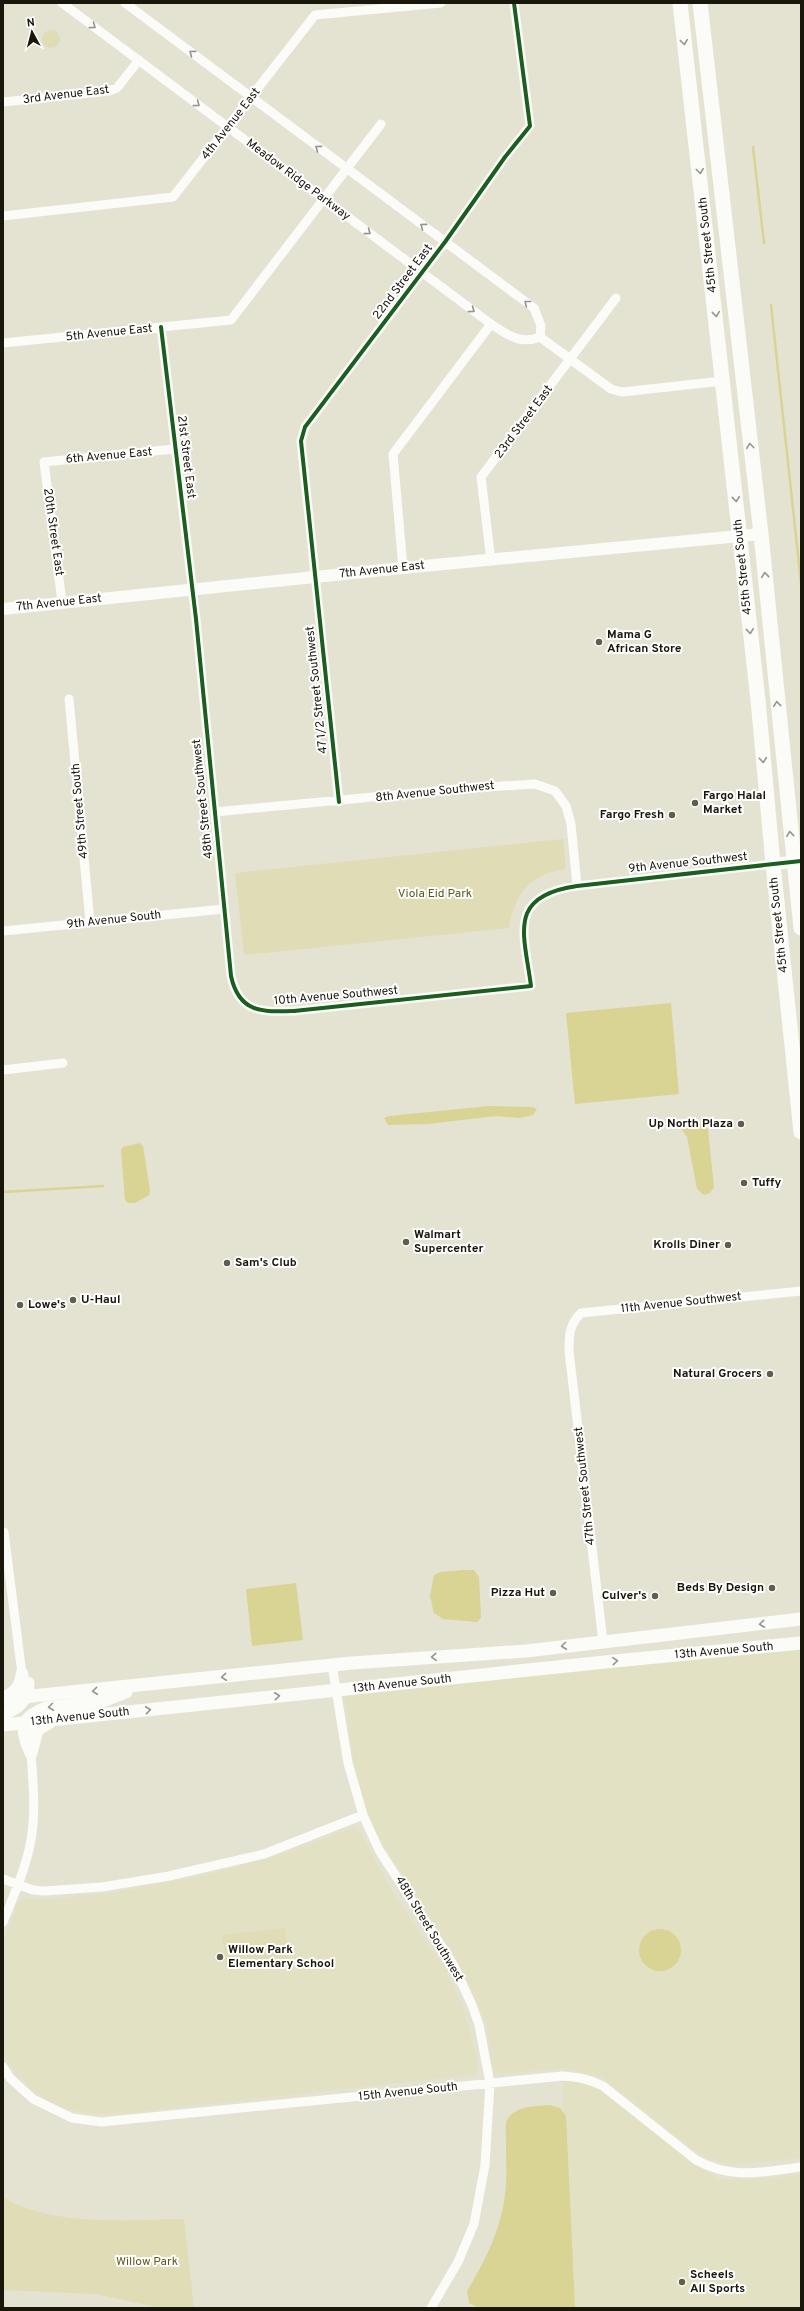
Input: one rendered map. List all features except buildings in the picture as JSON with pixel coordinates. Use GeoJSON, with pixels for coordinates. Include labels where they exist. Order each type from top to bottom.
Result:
{"type":"FeatureCollection","features":[{"type":"Feature","properties":{"kind":"main road","name":"45th Street South"},"geometry":{"type":"LineString","coordinates":[[680,3],[758,700],[783,964],[798,1076],[801,1132]]}},
{"type":"Feature","properties":{"kind":"main road","name":"45th Street South"},"geometry":{"type":"LineString","coordinates":[[700,3],[797,861],[801,928]]}},
{"type":"Feature","properties":{"kind":"main road"},"geometry":{"type":"LineString","coordinates":[[783,964],[794,1004],[801,1059]]}},
{"type":"Feature","properties":{"kind":"main road","name":"13th Avenue South"},"geometry":{"type":"LineString","coordinates":[[3,1699],[332,1665],[526,1651],[801,1619]]}},
{"type":"Feature","properties":{"kind":"main road"},"geometry":{"type":"LineString","coordinates":[[491,1674],[508,1667],[590,1656],[600,1653],[603,1648],[603,1642]]}},
{"type":"Feature","properties":{"kind":"main road","name":"13th Avenue South"},"geometry":{"type":"LineString","coordinates":[[3,1725],[24,1729],[53,1720],[801,1643]]}},
{"type":"Feature","properties":{"kind":"main road"},"geometry":{"type":"LineString","coordinates":[[25,1678],[42,1692],[53,1695]]}},
{"type":"Feature","properties":{"kind":"main road"},"geometry":{"type":"LineString","coordinates":[[3,1713],[17,1708],[24,1698],[27,1693],[25,1678]]}},
{"type":"Feature","properties":{"kind":"main road"},"geometry":{"type":"LineString","coordinates":[[3,1699],[12,1695],[25,1678]]}},
{"type":"Feature","properties":{"kind":"main road"},"geometry":{"type":"LineString","coordinates":[[31,1753],[24,1729],[30,1717],[46,1708],[100,1702],[143,1685]]}},
{"type":"Feature","properties":{"kind":"main road"},"geometry":{"type":"LineString","coordinates":[[31,1753],[37,1730],[53,1720]]}},
{"type":"Feature","properties":{"kind":"main road"},"geometry":{"type":"LineString","coordinates":[[3,1728],[24,1729]]}},
{"type":"Feature","properties":{"kind":"street","name":"Meadow Ridge Parkway"},"geometry":{"type":"LineString","coordinates":[[62,3],[491,324],[519,341],[532,340],[540,337]]}},
{"type":"Feature","properties":{"kind":"street"},"geometry":{"type":"LineString","coordinates":[[124,3],[534,308],[541,326],[540,337],[611,389],[622,392],[723,381]]}},
{"type":"Feature","properties":{"kind":"street","name":"4th Avenue East"},"geometry":{"type":"LineString","coordinates":[[3,216],[169,199],[176,194],[315,15],[441,3]]}},
{"type":"Feature","properties":{"kind":"street","name":"22nd Street East"},"geometry":{"type":"LineString","coordinates":[[315,577],[301,441],[305,428],[423,272],[505,157],[530,126],[514,3]]}},
{"type":"Feature","properties":{"kind":"street","name":"3rd Avenue East"},"geometry":{"type":"LineString","coordinates":[[3,102],[109,92],[117,88],[139,60]]}},
{"type":"Feature","properties":{"kind":"street","name":"5th Avenue East"},"geometry":{"type":"LineString","coordinates":[[3,344],[231,320],[381,124]]}},
{"type":"Feature","properties":{"kind":"street","name":"23rd Street East"},"geometry":{"type":"LineString","coordinates":[[491,561],[482,477],[616,298]]}},
{"type":"Feature","properties":{"kind":"street"},"geometry":{"type":"LineString","coordinates":[[403,568],[393,454],[491,324]]}},
{"type":"Feature","properties":{"kind":"street","name":"21st Street East"},"geometry":{"type":"LineString","coordinates":[[161,327],[174,450],[192,589]]}},
{"type":"Feature","properties":{"kind":"street","name":"6th Avenue East"},"geometry":{"type":"LineString","coordinates":[[44,462],[174,450]]}},
{"type":"Feature","properties":{"kind":"street","name":"20th Street East"},"geometry":{"type":"LineString","coordinates":[[44,462],[62,602]]}},
{"type":"Feature","properties":{"kind":"street","name":"7th Avenue East"},"geometry":{"type":"LineString","coordinates":[[3,609],[403,568],[491,561],[761,534]]}},
{"type":"Feature","properties":{"kind":"street","name":"47 1/2 Street Southwest"},"geometry":{"type":"LineString","coordinates":[[315,577],[339,802]]}},
{"type":"Feature","properties":{"kind":"street","name":"48th Street Southwest"},"geometry":{"type":"LineString","coordinates":[[192,589],[233,985],[245,1003]]}},
{"type":"Feature","properties":{"kind":"street","name":"49th Street South"},"geometry":{"type":"LineString","coordinates":[[69,699],[90,922]]}},
{"type":"Feature","properties":{"kind":"street","name":"8th Avenue Southwest"},"geometry":{"type":"LineString","coordinates":[[215,812],[339,802],[515,784],[546,786],[562,798],[566,806],[571,824],[576,886]]}},
{"type":"Feature","properties":{"kind":"street","name":"9th Avenue Southwest"},"geometry":{"type":"LineString","coordinates":[[576,886],[797,861]]}},
{"type":"Feature","properties":{"kind":"street","name":"10th Avenue Southwest"},"geometry":{"type":"LineString","coordinates":[[245,1003],[255,1010],[267,1012],[294,1012],[532,986],[524,932],[525,918],[531,906],[541,895],[554,889],[576,886]]}},
{"type":"Feature","properties":{"kind":"street","name":"9th Avenue South"},"geometry":{"type":"LineString","coordinates":[[3,931],[224,909]]}},
{"type":"Feature","properties":{"kind":"street"},"geometry":{"type":"LineString","coordinates":[[3,1070],[63,1063]]}},
{"type":"Feature","properties":{"kind":"street","name":"11th Avenue Southwest"},"geometry":{"type":"LineString","coordinates":[[569,1330],[574,1320],[581,1313],[801,1291]]}},
{"type":"Feature","properties":{"kind":"street","name":"47th Street Southwest"},"geometry":{"type":"LineString","coordinates":[[569,1330],[569,1351],[603,1642]]}},
{"type":"Feature","properties":{"kind":"street"},"geometry":{"type":"LineString","coordinates":[[4,1532],[25,1678]]}},
{"type":"Feature","properties":{"kind":"street","name":"48th Street Southwest"},"geometry":{"type":"LineString","coordinates":[[332,1665],[352,1781],[363,1815],[379,1850],[453,1964],[472,2005],[479,2025],[490,2083],[485,2165],[474,2224],[458,2262],[431,2308]]}},
{"type":"Feature","properties":{"kind":"street"},"geometry":{"type":"LineString","coordinates":[[3,1922],[27,1859],[32,1826],[33,1796],[31,1753]]}},
{"type":"Feature","properties":{"kind":"street"},"geometry":{"type":"LineString","coordinates":[[3,1879],[33,1890],[44,1891],[102,1887],[169,1876],[264,1854],[363,1815]]}},
{"type":"Feature","properties":{"kind":"street","name":"15th Avenue South"},"geometry":{"type":"LineString","coordinates":[[3,2067],[10,2078],[33,2099],[72,2118],[101,2122],[562,2076],[588,2079],[603,2086],[620,2098],[696,2160],[710,2168],[723,2172],[748,2173],[801,2167]]}},
{"type":"Feature","properties":{"kind":"shaded area"},"geometry":{"type":"Polygon","coordinates":[[[671,1003],[679,1094],[575,1104],[566,1013],[671,1003]]]}},
{"type":"Feature","properties":{"kind":"shaded area"},"geometry":{"type":"Polygon","coordinates":[[[489,1106],[533,1107],[537,1109],[533,1115],[520,1118],[496,1116],[428,1124],[388,1125],[384,1118],[389,1116],[489,1106]]]}},
{"type":"Feature","properties":{"kind":"shaded area"},"geometry":{"type":"Polygon","coordinates":[[[699,1123],[705,1125],[708,1129],[714,1187],[710,1193],[704,1195],[697,1189],[687,1137],[679,1126],[699,1123]]]}},
{"type":"Feature","properties":{"kind":"shaded area"},"geometry":{"type":"Polygon","coordinates":[[[140,1143],[143,1146],[150,1190],[149,1195],[135,1203],[128,1203],[125,1200],[121,1150],[123,1147],[140,1143]]]}},
{"type":"Feature","properties":{"kind":"shaded area"},"geometry":{"type":"Polygon","coordinates":[[[474,1570],[479,1577],[481,1618],[477,1622],[443,1619],[434,1613],[430,1596],[434,1575],[440,1572],[474,1570]]]}},
{"type":"Feature","properties":{"kind":"shaded area"},"geometry":{"type":"Polygon","coordinates":[[[296,1583],[303,1640],[252,1646],[246,1589],[296,1583]]]}},
{"type":"Feature","properties":{"kind":"shaded area"},"geometry":{"type":"Polygon","coordinates":[[[801,1647],[801,2158],[730,2165],[700,2155],[601,2077],[566,2068],[493,2075],[486,2022],[453,1955],[368,1820],[354,1765],[344,1695],[801,1647]]]}},
{"type":"Feature","properties":{"kind":"shaded area","name":"Willow Park Elementary School"},"geometry":{"type":"Polygon","coordinates":[[[352,1828],[360,1832],[395,1896],[447,1972],[465,2013],[477,2058],[477,2071],[473,2075],[127,2113],[94,2114],[68,2110],[50,2102],[32,2090],[16,2074],[3,2054],[3,1941],[19,1901],[25,1899],[52,1899],[111,1893],[205,1875],[276,1856],[352,1828]]]}},
{"type":"Feature","properties":{"kind":"shaded area"},"geometry":{"type":"Polygon","coordinates":[[[660,1929],[675,1935],[681,1950],[675,1965],[660,1971],[645,1965],[639,1950],[645,1935],[660,1929]]]}},
{"type":"Feature","properties":{"kind":"shaded area"},"geometry":{"type":"Polygon","coordinates":[[[562,2079],[591,2084],[717,2179],[771,2178],[801,2174],[801,2308],[573,2308],[562,2079]]]}},
{"type":"Feature","properties":{"kind":"shaded area"},"geometry":{"type":"Polygon","coordinates":[[[550,2105],[560,2108],[566,2116],[575,2308],[479,2308],[469,2303],[467,2291],[491,2245],[503,2207],[506,2176],[506,2122],[514,2112],[519,2110],[550,2105]]]}},
{"type":"Feature","properties":{"kind":"green space"},"geometry":{"type":"Polygon","coordinates":[[[47,30],[55,30],[60,35],[58,46],[55,48],[47,48],[42,43],[42,35],[47,30]]]}},
{"type":"Feature","properties":{"kind":"green space","name":"Viola Eid Park"},"geometry":{"type":"Polygon","coordinates":[[[563,839],[566,869],[543,875],[526,887],[515,905],[509,928],[244,955],[235,873],[563,839]]]}},
{"type":"Feature","properties":{"kind":"green space"},"geometry":{"type":"Polygon","coordinates":[[[285,1928],[289,1958],[226,1965],[222,1935],[285,1928]]]}},
{"type":"Feature","properties":{"kind":"green space","name":"Willow Park"},"geometry":{"type":"Polygon","coordinates":[[[3,2197],[23,2207],[44,2213],[91,2220],[184,2219],[194,2308],[160,2308],[96,2294],[3,2290],[3,2197]]]}},
{"type":"Feature","properties":{"kind":"waterway"},"geometry":{"type":"LineString","coordinates":[[753,147],[764,243]]}},
{"type":"Feature","properties":{"kind":"waterway"},"geometry":{"type":"LineString","coordinates":[[771,305],[801,583]]}},
{"type":"Feature","properties":{"kind":"waterway"},"geometry":{"type":"LineString","coordinates":[[3,1192],[103,1186]]}},
{"type":"Feature","properties":{"kind":"cycle path"},"geometry":{"type":"LineString","coordinates":[[339,802],[301,441],[305,427],[445,242],[505,157],[530,126],[514,3]]}},
{"type":"Feature","properties":{"kind":"cycle path"},"geometry":{"type":"LineString","coordinates":[[161,327],[196,619],[231,976],[235,988],[246,1004],[262,1010],[294,1011],[531,986],[525,949],[525,920],[530,908],[539,898],[555,891],[577,886],[801,861]]}},
{"type":"Feature","properties":{"kind":"place","name":"Mama G African Store"},"geometry":{"type":"Point","coordinates":[599,642]}},
{"type":"Feature","properties":{"kind":"place","name":"Fargo Halal Market"},"geometry":{"type":"Point","coordinates":[695,803]}},
{"type":"Feature","properties":{"kind":"place","name":"Fargo Fresh"},"geometry":{"type":"Point","coordinates":[672,815]}},
{"type":"Feature","properties":{"kind":"place","name":"Up North Plaza"},"geometry":{"type":"Point","coordinates":[741,1124]}},
{"type":"Feature","properties":{"kind":"place","name":"Tuffy"},"geometry":{"type":"Point","coordinates":[744,1183]}},
{"type":"Feature","properties":{"kind":"place","name":"Walmart Supercenter"},"geometry":{"type":"Point","coordinates":[406,1242]}},
{"type":"Feature","properties":{"kind":"place","name":"Krolls Diner"},"geometry":{"type":"Point","coordinates":[728,1245]}},
{"type":"Feature","properties":{"kind":"place","name":"Sam's Club"},"geometry":{"type":"Point","coordinates":[227,1263]}},
{"type":"Feature","properties":{"kind":"place","name":"U-Haul"},"geometry":{"type":"Point","coordinates":[73,1300]}},
{"type":"Feature","properties":{"kind":"place","name":"Lowe's"},"geometry":{"type":"Point","coordinates":[20,1305]}},
{"type":"Feature","properties":{"kind":"place","name":"Natural Grocers"},"geometry":{"type":"Point","coordinates":[770,1374]}},
{"type":"Feature","properties":{"kind":"place","name":"Beds By Design"},"geometry":{"type":"Point","coordinates":[772,1588]}},
{"type":"Feature","properties":{"kind":"place","name":"Pizza Hut"},"geometry":{"type":"Point","coordinates":[553,1593]}},
{"type":"Feature","properties":{"kind":"place","name":"Culver's"},"geometry":{"type":"Point","coordinates":[655,1596]}},
{"type":"Feature","properties":{"kind":"place","name":"Willow Park Elementary School"},"geometry":{"type":"Point","coordinates":[220,1957]}},
{"type":"Feature","properties":{"kind":"place","name":"Scheels All Sports"},"geometry":{"type":"Point","coordinates":[682,2282]}}]}
